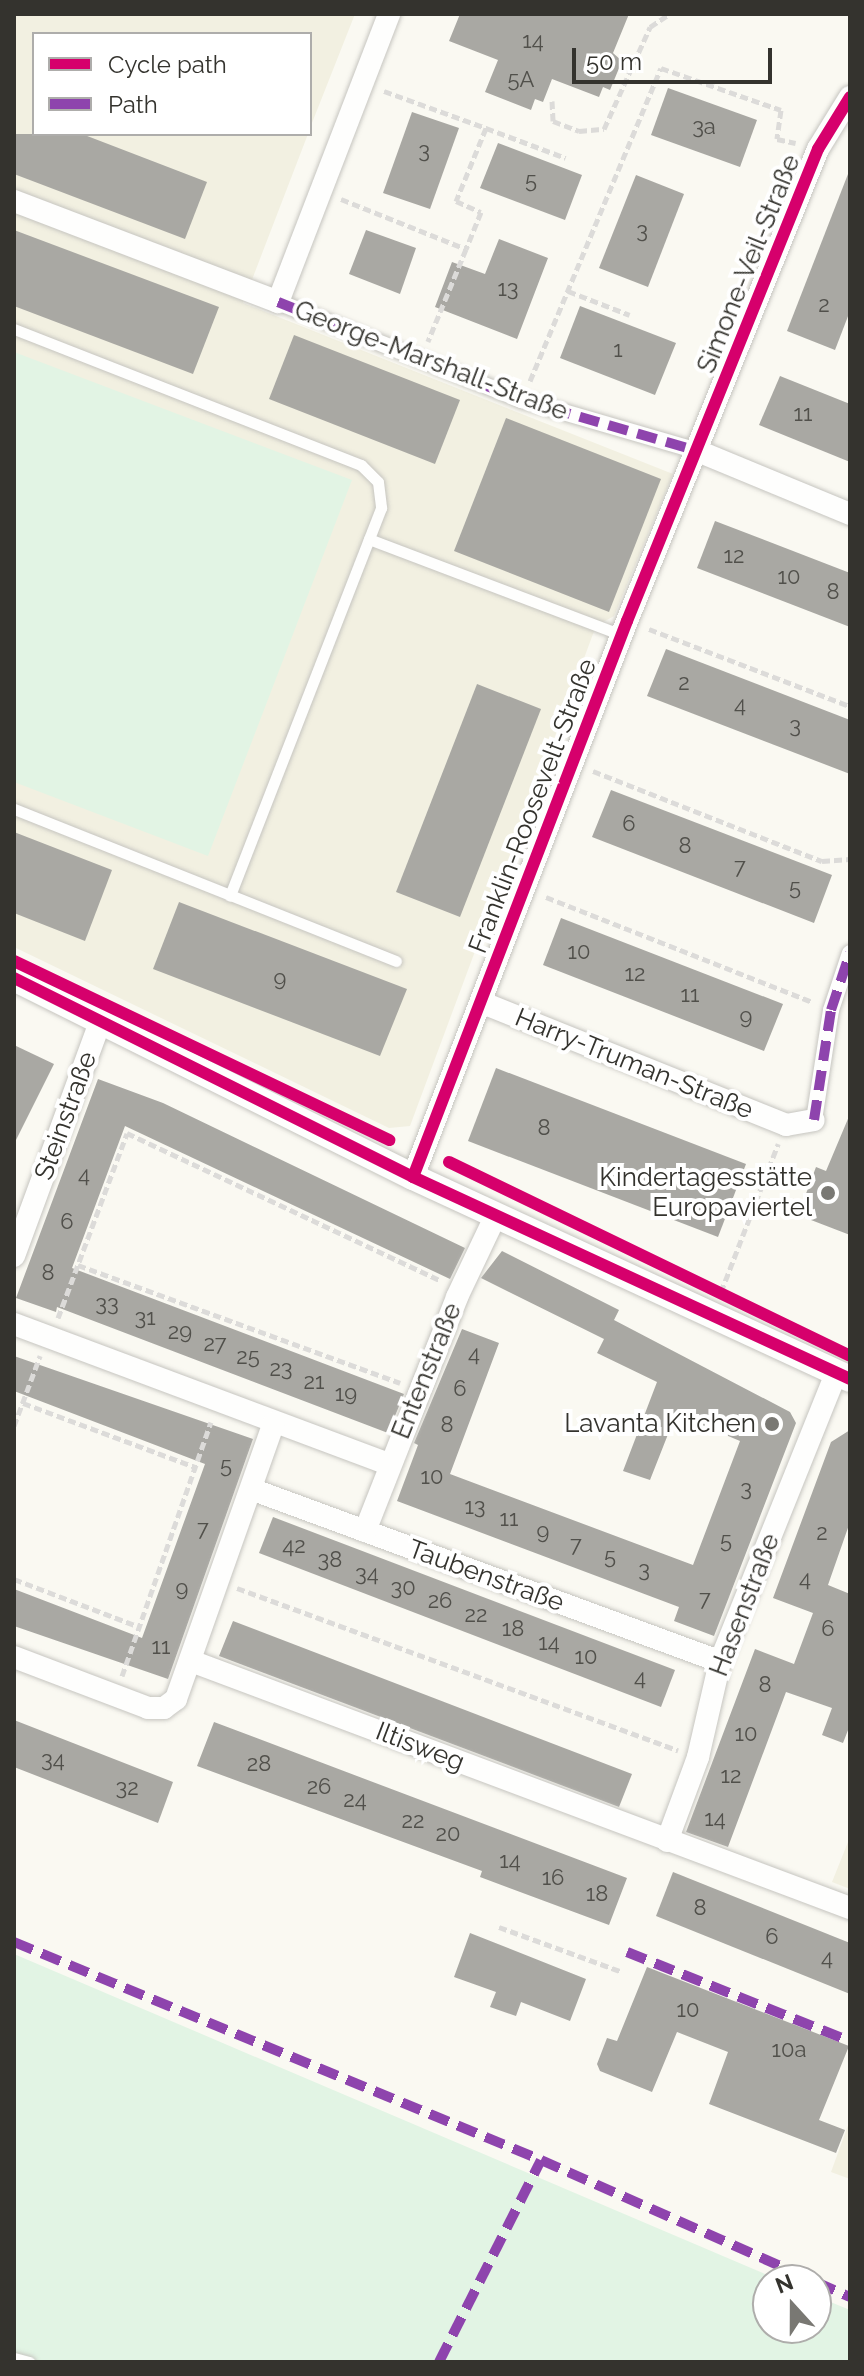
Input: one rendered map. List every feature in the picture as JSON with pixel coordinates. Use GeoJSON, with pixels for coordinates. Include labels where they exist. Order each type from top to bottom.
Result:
{"type":"FeatureCollection","features":[{"type":"Feature","properties":{"kind":"street"},"geometry":{"type":"LineString","coordinates":[[278,302],[389,14]]}},
{"type":"Feature","properties":{"kind":"street","name":"Simone-Veil-Straße"},"geometry":{"type":"LineString","coordinates":[[698,451],[818,149],[850,97]]}},
{"type":"Feature","properties":{"kind":"street","name":"George-Marshall-Straße"},"geometry":{"type":"LineString","coordinates":[[14,201],[522,400],[698,451],[850,514]]}},
{"type":"Feature","properties":{"kind":"street","name":"Franklin-Roosevelt-Straße"},"geometry":{"type":"LineString","coordinates":[[413,1177],[483,1003],[624,628],[698,451]]}},
{"type":"Feature","properties":{"kind":"street","name":"Harry-Truman-Straße"},"geometry":{"type":"LineString","coordinates":[[483,1003],[786,1125],[814,1120],[831,1010],[850,953]]}},
{"type":"Feature","properties":{"kind":"street"},"geometry":{"type":"LineString","coordinates":[[14,978],[413,1177],[843,1376]]}},
{"type":"Feature","properties":{"kind":"street","name":"Steinstraße"},"geometry":{"type":"LineString","coordinates":[[14,1256],[101,1020]]}},
{"type":"Feature","properties":{"kind":"street","name":"Entenstraße"},"geometry":{"type":"LineString","coordinates":[[365,1531],[388,1464],[460,1290],[496,1215]]}},
{"type":"Feature","properties":{"kind":"street"},"geometry":{"type":"LineString","coordinates":[[14,1324],[388,1464]]}},
{"type":"Feature","properties":{"kind":"street","name":"Hasenstraße"},"geometry":{"type":"LineString","coordinates":[[667,1841],[698,1757],[720,1662],[843,1376]]}},
{"type":"Feature","properties":{"kind":"street"},"geometry":{"type":"LineString","coordinates":[[14,1657],[148,1708],[164,1708],[176,1699],[274,1423]]}},
{"type":"Feature","properties":{"kind":"street","name":"Taubenstraße"},"geometry":{"type":"LineString","coordinates":[[251,1489],[720,1662]]}},
{"type":"Feature","properties":{"kind":"street","name":"Iltisweg"},"geometry":{"type":"LineString","coordinates":[[191,1661],[850,1908]]}},
{"type":"Feature","properties":{"kind":"lane"},"geometry":{"type":"LineString","coordinates":[[14,329],[361,465],[378,482],[381,508],[230,896]]}},
{"type":"Feature","properties":{"kind":"lane"},"geometry":{"type":"LineString","coordinates":[[369,539],[624,628]]}},
{"type":"Feature","properties":{"kind":"lane"},"geometry":{"type":"LineString","coordinates":[[14,809],[396,961]]}},
{"type":"Feature","properties":{"kind":"lane"},"geometry":{"type":"LineString","coordinates":[[14,2358],[29,2362]]}},
{"type":"Feature","properties":{"kind":"path"},"geometry":{"type":"LineString","coordinates":[[552,101],[553,121],[579,131],[604,129],[650,27],[669,14]]}},
{"type":"Feature","properties":{"kind":"path"},"geometry":{"type":"LineString","coordinates":[[522,400],[661,68],[781,110],[777,139],[818,149]]}},
{"type":"Feature","properties":{"kind":"path"},"geometry":{"type":"LineString","coordinates":[[362,83],[566,158]]}},
{"type":"Feature","properties":{"kind":"path"},"geometry":{"type":"LineString","coordinates":[[420,359],[481,212],[456,201],[486,128]]}},
{"type":"Feature","properties":{"kind":"path"},"geometry":{"type":"LineString","coordinates":[[321,191],[466,249]]}},
{"type":"Feature","properties":{"kind":"path"},"geometry":{"type":"LineString","coordinates":[[568,291],[630,315]]}},
{"type":"Feature","properties":{"kind":"path"},"geometry":{"type":"LineString","coordinates":[[624,628],[850,706]]}},
{"type":"Feature","properties":{"kind":"path"},"geometry":{"type":"LineString","coordinates":[[573,763],[822,861],[850,859]]}},
{"type":"Feature","properties":{"kind":"path"},"geometry":{"type":"LineString","coordinates":[[525,888],[831,1010]]}},
{"type":"Feature","properties":{"kind":"path"},"geometry":{"type":"LineString","coordinates":[[14,1426],[127,1133],[460,1290]]}},
{"type":"Feature","properties":{"kind":"path"},"geometry":{"type":"LineString","coordinates":[[78,1265],[419,1390]]}},
{"type":"Feature","properties":{"kind":"path"},"geometry":{"type":"LineString","coordinates":[[116,1695],[218,1402]]}},
{"type":"Feature","properties":{"kind":"path"},"geometry":{"type":"LineString","coordinates":[[23,1403],[195,1467]]}},
{"type":"Feature","properties":{"kind":"path"},"geometry":{"type":"LineString","coordinates":[[14,1579],[140,1627]]}},
{"type":"Feature","properties":{"kind":"path"},"geometry":{"type":"LineString","coordinates":[[219,1581],[698,1757]]}},
{"type":"Feature","properties":{"kind":"path"},"geometry":{"type":"LineString","coordinates":[[499,1927],[620,1971]]}},
{"type":"Feature","properties":{"kind":"shaded area"},"geometry":{"type":"Polygon","coordinates":[[[14,14],[355,14],[312,123],[312,32],[32,32],[32,136],[307,136],[243,303],[673,474],[614,616],[596,626],[410,1126],[389,1128],[14,947],[14,14]]]}},
{"type":"Feature","properties":{"kind":"shaded area"},"geometry":{"type":"Polygon","coordinates":[[[850,1837],[850,1889],[832,1882],[850,1837]]]}},
{"type":"Feature","properties":{"kind":"shaded area"},"geometry":{"type":"Polygon","coordinates":[[[850,2120],[850,2179],[831,2172],[850,2120]]]}},
{"type":"Feature","properties":{"kind":"green space"},"geometry":{"type":"Polygon","coordinates":[[[14,352],[352,480],[208,856],[14,782],[14,352]]]}},
{"type":"Feature","properties":{"kind":"green space"},"geometry":{"type":"Polygon","coordinates":[[[14,1954],[752,2268],[752,2344],[832,2344],[832,2303],[850,2310],[850,2362],[14,2362],[14,1954]]]}},
{"type":"Feature","properties":{"kind":"building"},"geometry":{"type":"Polygon","coordinates":[[[460,14],[629,14],[613,53],[622,61],[610,90],[603,87],[599,97],[552,79],[543,102],[535,99],[531,110],[485,92],[498,60],[449,41],[460,14]]]}},
{"type":"Feature","properties":{"kind":"building"},"geometry":{"type":"Polygon","coordinates":[[[668,88],[757,120],[740,167],[651,135],[668,88]]]}},
{"type":"Feature","properties":{"kind":"building"},"geometry":{"type":"Polygon","coordinates":[[[412,112],[459,128],[430,209],[383,193],[412,112]]]}},
{"type":"Feature","properties":{"kind":"building"},"geometry":{"type":"Polygon","coordinates":[[[14,134],[87,136],[207,182],[185,239],[14,174],[14,134]]]}},
{"type":"Feature","properties":{"kind":"building"},"geometry":{"type":"Polygon","coordinates":[[[498,143],[582,175],[565,220],[480,188],[498,143]]]}},
{"type":"Feature","properties":{"kind":"building"},"geometry":{"type":"Polygon","coordinates":[[[848,174],[850,311],[835,350],[787,331],[848,174]]]}},
{"type":"Feature","properties":{"kind":"building"},"geometry":{"type":"Polygon","coordinates":[[[636,175],[684,194],[648,287],[599,268],[636,175]]]}},
{"type":"Feature","properties":{"kind":"building"},"geometry":{"type":"Polygon","coordinates":[[[14,230],[219,307],[193,374],[14,306],[14,230]]]}},
{"type":"Feature","properties":{"kind":"building"},"geometry":{"type":"Polygon","coordinates":[[[366,230],[416,248],[400,294],[349,274],[366,230]]]}},
{"type":"Feature","properties":{"kind":"building"},"geometry":{"type":"Polygon","coordinates":[[[499,239],[548,258],[517,339],[435,307],[452,262],[485,274],[499,239]]]}},
{"type":"Feature","properties":{"kind":"building"},"geometry":{"type":"Polygon","coordinates":[[[580,306],[676,343],[655,395],[560,358],[580,306]]]}},
{"type":"Feature","properties":{"kind":"building"},"geometry":{"type":"Polygon","coordinates":[[[294,335],[460,400],[435,464],[269,399],[294,335]]]}},
{"type":"Feature","properties":{"kind":"building"},"geometry":{"type":"Polygon","coordinates":[[[780,376],[850,404],[850,462],[759,425],[780,376]]]}},
{"type":"Feature","properties":{"kind":"building"},"geometry":{"type":"Polygon","coordinates":[[[506,418],[661,479],[609,612],[454,551],[506,418]]]}},
{"type":"Feature","properties":{"kind":"building"},"geometry":{"type":"Polygon","coordinates":[[[715,521],[850,573],[850,627],[697,568],[715,521]]]}},
{"type":"Feature","properties":{"kind":"building"},"geometry":{"type":"Polygon","coordinates":[[[666,649],[850,720],[850,774],[647,696],[666,649]]]}},
{"type":"Feature","properties":{"kind":"building"},"geometry":{"type":"Polygon","coordinates":[[[477,684],[541,709],[460,917],[396,892],[477,684]]]}},
{"type":"Feature","properties":{"kind":"building"},"geometry":{"type":"Polygon","coordinates":[[[611,790],[832,875],[814,923],[592,837],[611,790]]]}},
{"type":"Feature","properties":{"kind":"building"},"geometry":{"type":"Polygon","coordinates":[[[14,832],[112,870],[85,941],[14,913],[14,832]]]}},
{"type":"Feature","properties":{"kind":"building"},"geometry":{"type":"Polygon","coordinates":[[[179,902],[407,989],[380,1056],[153,969],[179,902]]]}},
{"type":"Feature","properties":{"kind":"building"},"geometry":{"type":"Polygon","coordinates":[[[561,918],[783,1004],[764,1051],[543,965],[561,918]]]}},
{"type":"Feature","properties":{"kind":"building"},"geometry":{"type":"Polygon","coordinates":[[[14,1045],[54,1064],[14,1144],[14,1045]]]}},
{"type":"Feature","properties":{"kind":"building"},"geometry":{"type":"Polygon","coordinates":[[[496,1068],[746,1164],[718,1237],[468,1141],[496,1068]]]}},
{"type":"Feature","properties":{"kind":"building"},"geometry":{"type":"Polygon","coordinates":[[[98,1079],[163,1103],[465,1248],[450,1279],[125,1126],[72,1268],[404,1394],[388,1433],[57,1307],[56,1312],[16,1298],[98,1079]]]}},
{"type":"Feature","properties":{"kind":"building","name":"Kindertagesstätte Europaviertel"},"geometry":{"type":"Polygon","coordinates":[[[850,1114],[850,1235],[798,1215],[816,1167],[826,1171],[850,1114]]]}},
{"type":"Feature","properties":{"kind":"building"},"geometry":{"type":"Polygon","coordinates":[[[502,1251],[619,1310],[614,1320],[790,1412],[796,1423],[714,1636],[674,1621],[679,1607],[397,1501],[418,1445],[414,1443],[462,1329],[499,1343],[450,1474],[693,1565],[740,1441],[676,1414],[650,1480],[623,1471],[657,1382],[597,1353],[604,1339],[481,1278],[502,1251]]]}},
{"type":"Feature","properties":{"kind":"building"},"geometry":{"type":"Polygon","coordinates":[[[14,1356],[253,1439],[168,1679],[14,1626],[14,1589],[142,1638],[205,1464],[14,1391],[14,1356]]]}},
{"type":"Feature","properties":{"kind":"building"},"geometry":{"type":"Polygon","coordinates":[[[850,1430],[850,1522],[828,1585],[850,1594],[850,1725],[843,1743],[822,1735],[832,1708],[786,1692],[728,1847],[686,1832],[755,1649],[794,1664],[813,1613],[773,1598],[831,1442],[850,1430]]]}},
{"type":"Feature","properties":{"kind":"building"},"geometry":{"type":"Polygon","coordinates":[[[273,1517],[675,1670],[661,1707],[259,1553],[273,1517]]]}},
{"type":"Feature","properties":{"kind":"building"},"geometry":{"type":"Polygon","coordinates":[[[233,1621],[632,1774],[619,1807],[219,1656],[233,1621]]]}},
{"type":"Feature","properties":{"kind":"building"},"geometry":{"type":"Polygon","coordinates":[[[14,1720],[173,1782],[158,1823],[14,1767],[14,1720]]]}},
{"type":"Feature","properties":{"kind":"building"},"geometry":{"type":"Polygon","coordinates":[[[214,1722],[627,1878],[609,1925],[480,1877],[482,1871],[197,1766],[214,1722]]]}},
{"type":"Feature","properties":{"kind":"building"},"geometry":{"type":"Polygon","coordinates":[[[673,1872],[850,1943],[850,1994],[656,1916],[673,1872]]]}},
{"type":"Feature","properties":{"kind":"building"},"geometry":{"type":"Polygon","coordinates":[[[470,1933],[586,1979],[570,2021],[521,2002],[516,2016],[490,2007],[496,1992],[454,1977],[470,1933]]]}},
{"type":"Feature","properties":{"kind":"building"},"geometry":{"type":"Polygon","coordinates":[[[647,1967],[849,2046],[819,2120],[845,2130],[836,2153],[709,2104],[728,2052],[677,2032],[652,2092],[600,2071],[597,2064],[607,2038],[617,2041],[647,1967]]]}},
{"type":"Feature","properties":{"kind":"marked path"},"geometry":{"type":"LineString","coordinates":[[278,302],[522,400],[698,451]]}},
{"type":"Feature","properties":{"kind":"marked path"},"geometry":{"type":"LineString","coordinates":[[814,1120],[831,1010],[850,953]]}},
{"type":"Feature","properties":{"kind":"marked path"},"geometry":{"type":"LineString","coordinates":[[14,1942],[541,2160],[776,2264]]}},
{"type":"Feature","properties":{"kind":"marked path"},"geometry":{"type":"LineString","coordinates":[[627,1952],[850,2041]]}},
{"type":"Feature","properties":{"kind":"marked path"},"geometry":{"type":"LineString","coordinates":[[439,2362],[541,2160]]}},
{"type":"Feature","properties":{"kind":"marked path"},"geometry":{"type":"LineString","coordinates":[[832,2289],[850,2297]]}},
{"type":"Feature","properties":{"kind":"cycle path"},"geometry":{"type":"LineString","coordinates":[[413,1177],[627,621],[818,149],[850,97]]}},
{"type":"Feature","properties":{"kind":"cycle path"},"geometry":{"type":"LineString","coordinates":[[14,961],[390,1140]]}},
{"type":"Feature","properties":{"kind":"cycle path"},"geometry":{"type":"LineString","coordinates":[[14,978],[413,1177],[850,1379]]}},
{"type":"Feature","properties":{"kind":"cycle path"},"geometry":{"type":"LineString","coordinates":[[449,1162],[850,1356]]}},
{"type":"Feature","properties":{"kind":"place","name":"Kindertagesstätte Europaviertel"},"geometry":{"type":"Point","coordinates":[828,1193]}},
{"type":"Feature","properties":{"kind":"place","name":"Lavanta Kitchen"},"geometry":{"type":"Point","coordinates":[772,1424]}}]}
